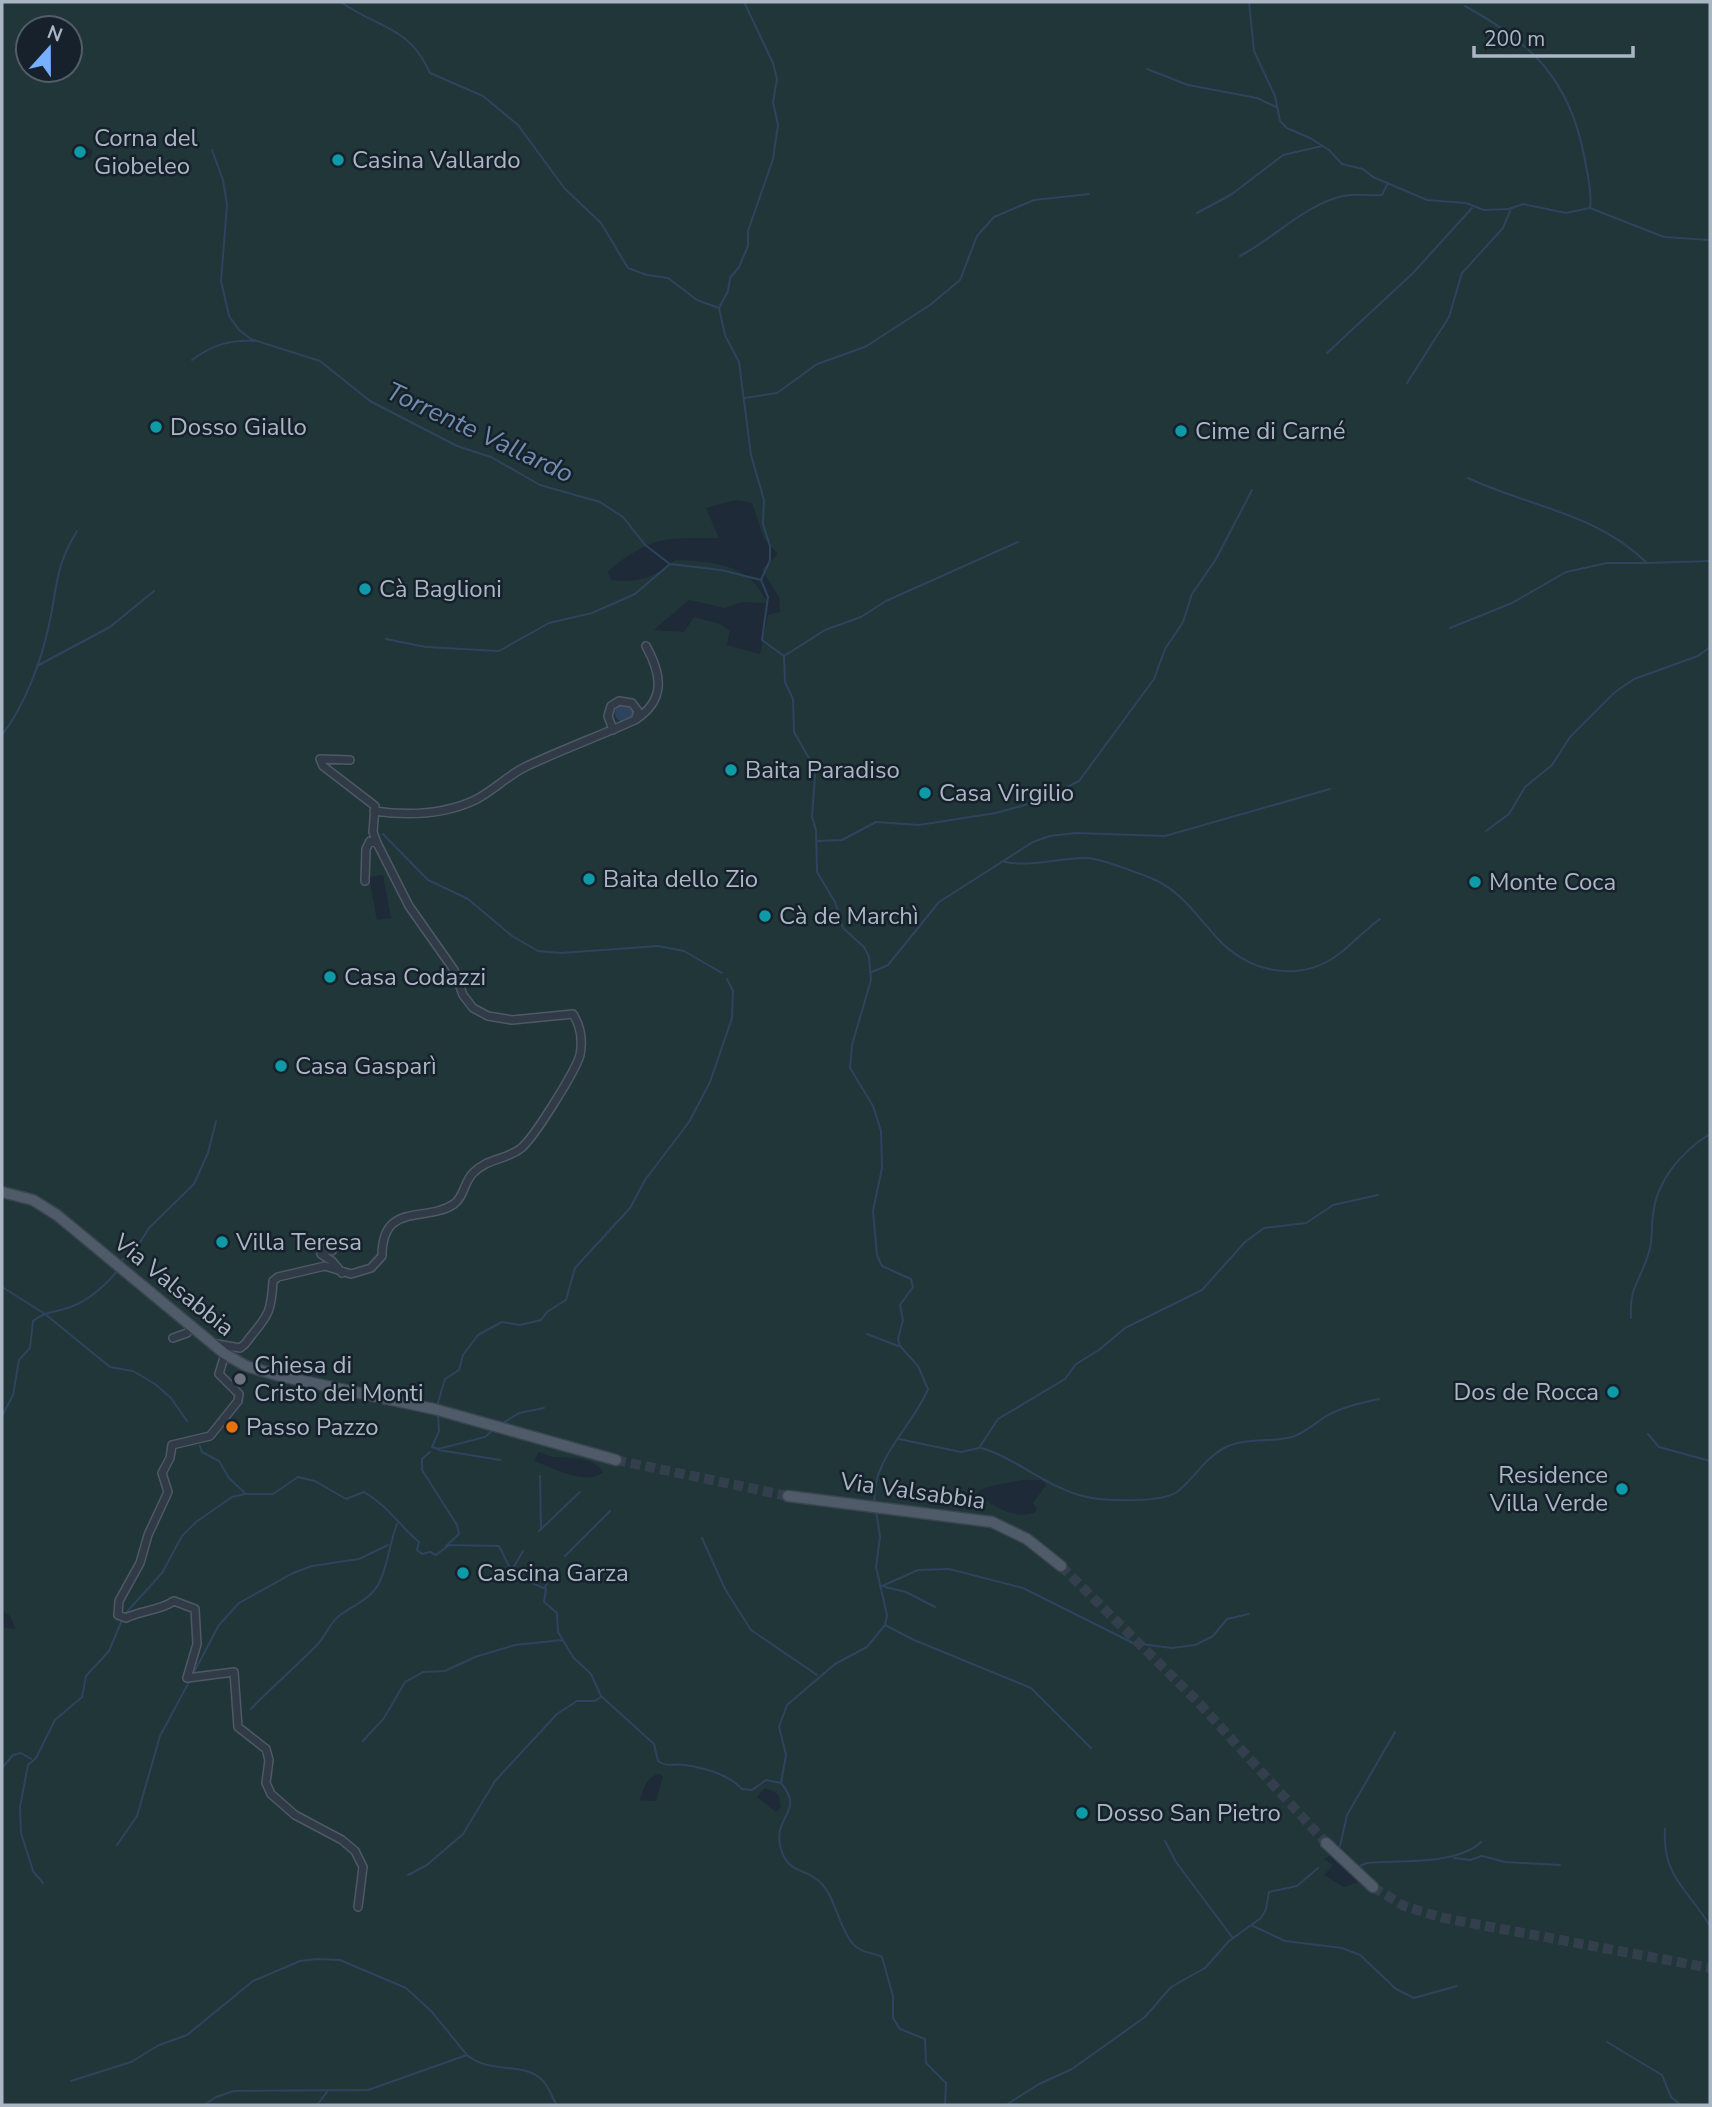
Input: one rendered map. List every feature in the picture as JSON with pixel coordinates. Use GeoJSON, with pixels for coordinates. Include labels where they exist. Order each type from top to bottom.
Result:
{"type":"FeatureCollection","features":[{"type":"Feature","properties":{"kind":"main road","name":"Via Valsabbia"},"geometry":{"type":"LineString","coordinates":[[6,1193],[39,1203],[57,1215],[211,1343],[246,1366],[280,1376],[434,1409],[616,1460]]}},
{"type":"Feature","properties":{"kind":"main road","name":"Via Valsabbia"},"geometry":{"type":"LineString","coordinates":[[791,1496],[968,1518],[1003,1526],[1027,1539],[1061,1566]]}},
{"type":"Feature","properties":{"kind":"main road"},"geometry":{"type":"LineString","coordinates":[[1326,1843],[1373,1887]]}},
{"type":"Feature","properties":{"kind":"street"},"geometry":{"type":"LineString","coordinates":[[374,811],[422,815],[452,809],[476,799],[517,771],[635,720],[643,715],[660,692],[660,678],[646,646]]}},
{"type":"Feature","properties":{"kind":"street"},"geometry":{"type":"LineString","coordinates":[[613,730],[608,716],[611,706],[619,701],[632,703],[638,711],[635,720]]}},
{"type":"Feature","properties":{"kind":"street"},"geometry":{"type":"LineString","coordinates":[[211,1343],[240,1348],[245,1344],[273,1307],[273,1281],[278,1277],[325,1266],[352,1274],[371,1268],[382,1256],[385,1236],[392,1225],[413,1213],[441,1211],[452,1205],[459,1200],[465,1182],[473,1172],[483,1164],[522,1148],[576,1064],[581,1040],[580,1025],[573,1014],[512,1020],[488,1016],[473,1008],[463,995],[454,970],[409,906],[377,843],[373,832],[375,807],[323,766],[320,760],[350,760]]}},
{"type":"Feature","properties":{"kind":"street"},"geometry":{"type":"LineString","coordinates":[[365,881],[366,849],[370,841],[377,843]]}},
{"type":"Feature","properties":{"kind":"street"},"geometry":{"type":"LineString","coordinates":[[332,1251],[324,1249],[321,1254],[332,1261],[342,1273]]}},
{"type":"Feature","properties":{"kind":"street"},"geometry":{"type":"LineString","coordinates":[[173,1338],[187,1333]]}},
{"type":"Feature","properties":{"kind":"street"},"geometry":{"type":"LineString","coordinates":[[225,1354],[219,1374],[239,1394],[238,1401],[210,1436],[172,1445],[170,1458],[162,1473],[168,1492],[148,1535],[140,1563],[119,1601],[118,1615],[126,1618],[174,1601],[195,1609],[197,1644],[187,1678],[234,1672],[238,1727],[266,1749],[269,1760],[266,1783],[271,1794],[295,1815],[342,1840],[355,1851],[363,1867],[358,1908]]}},
{"type":"Feature","properties":{"kind":"green space"},"geometry":{"type":"Polygon","coordinates":[[[2,2],[1710,2],[1710,2105],[2,2105],[2,1627],[15,1629],[11,1617],[2,1610],[2,2]],[[82,145],[73,147],[71,155],[82,154],[90,159],[93,150],[82,145]],[[736,500],[706,508],[719,538],[672,539],[648,545],[608,571],[611,580],[645,578],[675,560],[729,567],[751,580],[767,603],[742,602],[725,608],[689,600],[654,630],[684,632],[694,617],[720,624],[730,631],[727,645],[760,654],[768,615],[780,612],[779,597],[762,570],[778,554],[764,539],[752,503],[736,500]],[[383,875],[369,877],[377,920],[391,918],[383,875]],[[539,1452],[534,1461],[579,1477],[596,1476],[603,1472],[588,1461],[553,1457],[539,1452]],[[1022,1480],[987,1487],[976,1493],[1004,1510],[1020,1515],[1035,1512],[1037,1509],[1033,1503],[1046,1485],[1041,1480],[1022,1480]],[[655,1775],[644,1787],[640,1800],[656,1801],[663,1776],[655,1775]],[[765,1788],[757,1797],[776,1812],[781,1807],[778,1794],[765,1788]],[[1342,1848],[1324,1859],[1333,1865],[1324,1875],[1344,1887],[1358,1882],[1364,1885],[1367,1875],[1342,1848]]]}},
{"type":"Feature","properties":{"kind":"water"},"geometry":{"type":"Polygon","coordinates":[[[620,704],[628,704],[633,713],[631,720],[620,722],[615,717],[615,709],[620,704]]]}},
{"type":"Feature","properties":{"kind":"waterway"},"geometry":{"type":"LineString","coordinates":[[341,2],[402,37],[422,57],[430,73],[483,96],[518,125],[565,189],[601,223],[628,268],[647,275],[668,278],[697,300],[719,308],[725,335],[739,362],[751,455],[764,500],[763,524],[770,546],[770,560],[761,580],[768,597],[762,640],[784,656],[785,682],[793,699],[794,732],[815,775],[812,817],[816,830],[817,872],[835,902],[843,928],[864,947],[869,957],[871,980],[852,1045],[850,1068],[873,1106],[881,1131],[882,1168],[873,1211],[877,1255],[882,1266],[911,1279],[913,1287],[900,1305],[903,1320],[898,1339],[900,1346],[918,1366],[928,1389],[885,1459],[875,1489],[875,1504]]}},
{"type":"Feature","properties":{"kind":"waterway"},"geometry":{"type":"LineString","coordinates":[[719,308],[728,291],[730,278],[739,267],[748,246],[748,231],[773,159],[778,125],[773,102],[777,79],[773,63],[744,2]]}},
{"type":"Feature","properties":{"kind":"waterway"},"geometry":{"type":"LineString","coordinates":[[1249,2],[1254,51],[1275,96],[1280,121],[1287,128],[1329,150],[1342,164],[1363,169],[1373,177],[1427,200],[1466,203],[1484,210],[1509,209],[1523,204],[1566,213],[1590,208],[1664,237],[1710,240]]}},
{"type":"Feature","properties":{"kind":"waterway"},"geometry":{"type":"LineString","coordinates":[[1465,6],[1528,49],[1557,84],[1577,128],[1589,182],[1590,208]]}},
{"type":"Feature","properties":{"kind":"waterway"},"geometry":{"type":"LineString","coordinates":[[1147,69],[1188,85],[1257,98],[1276,107]]}},
{"type":"Feature","properties":{"kind":"waterway"},"geometry":{"type":"LineString","coordinates":[[1197,213],[1232,194],[1283,155],[1322,146]]}},
{"type":"Feature","properties":{"kind":"waterway","name":"Torrente Vallardo"},"geometry":{"type":"LineString","coordinates":[[212,150],[223,180],[227,205],[221,281],[229,316],[239,330],[251,339],[320,361],[370,401],[457,446],[491,457],[540,485],[600,502],[623,517],[645,545],[670,564],[721,570],[761,580]]}},
{"type":"Feature","properties":{"kind":"waterway"},"geometry":{"type":"LineString","coordinates":[[1240,256],[1316,206],[1343,196],[1382,195],[1388,183]]}},
{"type":"Feature","properties":{"kind":"waterway"},"geometry":{"type":"LineString","coordinates":[[744,398],[777,393],[817,364],[865,347],[930,305],[960,280],[977,236],[994,217],[1034,200],[1089,194]]}},
{"type":"Feature","properties":{"kind":"waterway"},"geometry":{"type":"LineString","coordinates":[[1327,353],[1413,273],[1472,208]]}},
{"type":"Feature","properties":{"kind":"waterway"},"geometry":{"type":"LineString","coordinates":[[1407,383],[1449,317],[1462,273],[1503,228],[1510,211]]}},
{"type":"Feature","properties":{"kind":"waterway"},"geometry":{"type":"LineString","coordinates":[[192,360],[222,344],[256,341]]}},
{"type":"Feature","properties":{"kind":"waterway"},"geometry":{"type":"LineString","coordinates":[[1468,478],[1584,522],[1627,546],[1647,563],[1710,561]]}},
{"type":"Feature","properties":{"kind":"waterway"},"geometry":{"type":"LineString","coordinates":[[818,841],[842,840],[876,822],[919,825],[996,813],[1039,801],[1079,781],[1154,679],[1165,649],[1183,622],[1192,594],[1216,559],[1252,490]]}},
{"type":"Feature","properties":{"kind":"waterway"},"geometry":{"type":"LineString","coordinates":[[2,735],[25,697],[37,668],[49,625],[60,567],[77,531]]}},
{"type":"Feature","properties":{"kind":"waterway"},"geometry":{"type":"LineString","coordinates":[[784,656],[825,630],[861,617],[886,601],[1018,542]]}},
{"type":"Feature","properties":{"kind":"waterway"},"geometry":{"type":"LineString","coordinates":[[1450,628],[1512,603],[1566,572],[1607,563],[1647,563]]}},
{"type":"Feature","properties":{"kind":"waterway"},"geometry":{"type":"LineString","coordinates":[[386,639],[426,647],[499,651],[549,623],[592,613],[635,594],[670,564]]}},
{"type":"Feature","properties":{"kind":"waterway"},"geometry":{"type":"LineString","coordinates":[[37,666],[110,627],[154,591]]}},
{"type":"Feature","properties":{"kind":"waterway"},"geometry":{"type":"LineString","coordinates":[[1486,831],[1509,814],[1525,787],[1552,765],[1570,737],[1615,692],[1634,679],[1698,656],[1710,647]]}},
{"type":"Feature","properties":{"kind":"waterway"},"geometry":{"type":"LineString","coordinates":[[872,972],[888,965],[939,902],[1033,842],[1050,836],[1076,833],[1165,836],[1330,789]]}},
{"type":"Feature","properties":{"kind":"waterway"},"geometry":{"type":"LineString","coordinates":[[383,834],[428,880],[468,899],[512,936],[538,951],[561,953],[658,946],[684,951],[722,973]]}},
{"type":"Feature","properties":{"kind":"waterway"},"geometry":{"type":"LineString","coordinates":[[1005,862],[1091,858],[1151,878],[1182,898],[1235,954],[1249,962],[1279,971],[1294,971],[1325,963],[1380,919]]}},
{"type":"Feature","properties":{"kind":"waterway"},"geometry":{"type":"LineString","coordinates":[[437,1406],[445,1379],[459,1370],[463,1355],[478,1335],[502,1322],[520,1325],[541,1320],[547,1312],[566,1300],[575,1268],[630,1208],[645,1180],[689,1122],[710,1082],[732,1018],[733,991],[727,979]]}},
{"type":"Feature","properties":{"kind":"waterway"},"geometry":{"type":"LineString","coordinates":[[121,1261],[139,1244],[149,1228],[194,1184],[208,1153],[216,1121]]}},
{"type":"Feature","properties":{"kind":"waterway"},"geometry":{"type":"LineString","coordinates":[[1631,1318],[1632,1298],[1650,1247],[1659,1190],[1680,1158],[1710,1134]]}},
{"type":"Feature","properties":{"kind":"waterway"},"geometry":{"type":"LineString","coordinates":[[899,1439],[961,1452],[979,1448],[998,1419],[1065,1379],[1076,1364],[1099,1350],[1125,1328],[1202,1290],[1245,1242],[1264,1228],[1306,1223],[1333,1205],[1378,1195]]}},
{"type":"Feature","properties":{"kind":"waterway"},"geometry":{"type":"LineString","coordinates":[[2,1416],[13,1395],[19,1360],[30,1348],[33,1321],[44,1314],[87,1299],[118,1270]]}},
{"type":"Feature","properties":{"kind":"waterway"},"geometry":{"type":"LineString","coordinates":[[2,1287],[45,1314],[110,1367],[133,1371],[155,1384],[171,1398],[187,1421]]}},
{"type":"Feature","properties":{"kind":"waterway"},"geometry":{"type":"LineString","coordinates":[[867,1334],[898,1346]]}},
{"type":"Feature","properties":{"kind":"waterway"},"geometry":{"type":"LineString","coordinates":[[981,1448],[1046,1481],[1087,1497],[1133,1500],[1159,1498],[1177,1492],[1224,1448],[1240,1442],[1292,1437],[1334,1412],[1379,1399]]}},
{"type":"Feature","properties":{"kind":"waterway"},"geometry":{"type":"LineString","coordinates":[[503,1423],[519,1413],[544,1408]]}},
{"type":"Feature","properties":{"kind":"waterway"},"geometry":{"type":"LineString","coordinates":[[438,1415],[439,1431],[432,1447],[438,1449],[485,1437],[493,1430]]}},
{"type":"Feature","properties":{"kind":"waterway"},"geometry":{"type":"LineString","coordinates":[[1648,1434],[1659,1447],[1710,1461]]}},
{"type":"Feature","properties":{"kind":"waterway"},"geometry":{"type":"LineString","coordinates":[[200,1446],[202,1452],[219,1461],[229,1478],[246,1494],[273,1494],[298,1477],[315,1481],[346,1499],[364,1492],[419,1542],[417,1550],[422,1554],[430,1552],[436,1555],[449,1545],[499,1546],[510,1568],[518,1577],[546,1589],[544,1602],[557,1613],[558,1632],[573,1657],[591,1674],[601,1696],[654,1744],[658,1761],[708,1770],[724,1776],[742,1789],[752,1790],[766,1780],[781,1783],[790,1801],[779,1835],[783,1855],[792,1866],[815,1878],[826,1889],[853,1944],[863,1951],[882,1957],[893,1996],[893,2018],[900,2029],[925,2039],[926,2063],[946,2083],[945,2105]]}},
{"type":"Feature","properties":{"kind":"waterway"},"geometry":{"type":"LineString","coordinates":[[439,1450],[500,1460]]}},
{"type":"Feature","properties":{"kind":"waterway"},"geometry":{"type":"LineString","coordinates":[[430,1452],[422,1459],[422,1470],[457,1525],[459,1534],[446,1546]]}},
{"type":"Feature","properties":{"kind":"waterway"},"geometry":{"type":"LineString","coordinates":[[540,1476],[541,1527]]}},
{"type":"Feature","properties":{"kind":"waterway"},"geometry":{"type":"LineString","coordinates":[[539,1531],[580,1492]]}},
{"type":"Feature","properties":{"kind":"waterway"},"geometry":{"type":"LineString","coordinates":[[124,1615],[162,1573],[182,1536],[196,1522],[232,1497],[245,1494]]}},
{"type":"Feature","properties":{"kind":"waterway"},"geometry":{"type":"LineString","coordinates":[[781,1783],[786,1755],[779,1727],[787,1705],[835,1664],[867,1647],[885,1625],[887,1615],[876,1567],[880,1537],[876,1510]]}},
{"type":"Feature","properties":{"kind":"waterway"},"geometry":{"type":"LineString","coordinates":[[565,1556],[610,1511]]}},
{"type":"Feature","properties":{"kind":"waterway"},"geometry":{"type":"LineString","coordinates":[[251,1709],[317,1645],[336,1618],[368,1597],[377,1587],[397,1524]]}},
{"type":"Feature","properties":{"kind":"waterway"},"geometry":{"type":"LineString","coordinates":[[702,1538],[725,1589],[751,1630],[817,1675]]}},
{"type":"Feature","properties":{"kind":"waterway"},"geometry":{"type":"LineString","coordinates":[[193,1674],[219,1625],[239,1603],[293,1573],[312,1566],[359,1559],[388,1545]]}},
{"type":"Feature","properties":{"kind":"waterway"},"geometry":{"type":"LineString","coordinates":[[512,1570],[523,1551]]}},
{"type":"Feature","properties":{"kind":"waterway"},"geometry":{"type":"LineString","coordinates":[[880,1587],[918,1570],[949,1569],[1023,1588],[1133,1643],[1172,1648],[1195,1645],[1213,1636],[1227,1619],[1249,1614]]}},
{"type":"Feature","properties":{"kind":"waterway"},"geometry":{"type":"LineString","coordinates":[[545,1587],[551,1576]]}},
{"type":"Feature","properties":{"kind":"waterway"},"geometry":{"type":"LineString","coordinates":[[885,1587],[906,1592],[935,1607]]}},
{"type":"Feature","properties":{"kind":"waterway"},"geometry":{"type":"LineString","coordinates":[[43,1883],[33,1871],[21,1833],[20,1807],[28,1765],[36,1758],[55,1720],[82,1697],[86,1676],[109,1651],[122,1620]]}},
{"type":"Feature","properties":{"kind":"waterway"},"geometry":{"type":"LineString","coordinates":[[885,1625],[914,1640],[1031,1688],[1091,1748]]}},
{"type":"Feature","properties":{"kind":"waterway"},"geometry":{"type":"LineString","coordinates":[[363,1741],[384,1718],[405,1682],[423,1672],[445,1671],[475,1657],[515,1645],[562,1640]]}},
{"type":"Feature","properties":{"kind":"waterway"},"geometry":{"type":"LineString","coordinates":[[117,1845],[137,1816],[160,1736],[189,1682]]}},
{"type":"Feature","properties":{"kind":"waterway"},"geometry":{"type":"LineString","coordinates":[[408,1875],[427,1865],[463,1834],[495,1781],[557,1714],[577,1701],[595,1701],[601,1697]]}},
{"type":"Feature","properties":{"kind":"waterway"},"geometry":{"type":"LineString","coordinates":[[1340,1846],[1347,1815],[1395,1732]]}},
{"type":"Feature","properties":{"kind":"waterway"},"geometry":{"type":"LineString","coordinates":[[2,1768],[13,1755],[21,1753],[31,1759]]}},
{"type":"Feature","properties":{"kind":"waterway"},"geometry":{"type":"LineString","coordinates":[[1665,1829],[1665,1845],[1672,1871],[1710,1926]]}},
{"type":"Feature","properties":{"kind":"waterway"},"geometry":{"type":"LineString","coordinates":[[1165,1841],[1176,1862],[1232,1937]]}},
{"type":"Feature","properties":{"kind":"waterway"},"geometry":{"type":"LineString","coordinates":[[1360,1866],[1367,1863],[1443,1858],[1458,1855],[1481,1842]]}},
{"type":"Feature","properties":{"kind":"waterway"},"geometry":{"type":"LineString","coordinates":[[1454,1858],[1470,1860],[1482,1856],[1505,1862],[1560,1865]]}},
{"type":"Feature","properties":{"kind":"waterway"},"geometry":{"type":"LineString","coordinates":[[1006,2105],[1039,2084],[1072,2069],[1145,2017],[1171,1987],[1205,1968],[1229,1941],[1261,1918],[1266,1909],[1269,1892],[1297,1886],[1318,1868]]}},
{"type":"Feature","properties":{"kind":"waterway"},"geometry":{"type":"LineString","coordinates":[[1253,1926],[1285,1941],[1342,1948],[1360,1955],[1396,1989],[1414,1998],[1457,1986]]}},
{"type":"Feature","properties":{"kind":"waterway"},"geometry":{"type":"LineString","coordinates":[[71,2081],[131,2062],[159,2045],[187,2035],[253,1981],[300,1961],[317,1959],[340,1960],[406,1988],[432,2012],[467,2055]]}},
{"type":"Feature","properties":{"kind":"waterway"},"geometry":{"type":"LineString","coordinates":[[1607,2042],[1662,2075],[1671,2097],[1681,2105]]}},
{"type":"Feature","properties":{"kind":"waterway"},"geometry":{"type":"LineString","coordinates":[[204,2105],[216,2097],[234,2091],[368,2090],[467,2055],[486,2065],[517,2069],[536,2075],[545,2083],[557,2105]]}},
{"type":"Feature","properties":{"kind":"waterway"},"geometry":{"type":"LineString","coordinates":[[317,2105],[327,2092]]}},
{"type":"Feature","properties":{"kind":"tunnel"},"geometry":{"type":"LineString","coordinates":[[616,1460],[788,1496]]}},
{"type":"Feature","properties":{"kind":"tunnel"},"geometry":{"type":"LineString","coordinates":[[1061,1566],[1198,1702],[1326,1843]]}},
{"type":"Feature","properties":{"kind":"tunnel"},"geometry":{"type":"LineString","coordinates":[[1373,1887],[1404,1906],[1443,1918],[1710,1968]]}},
{"type":"Feature","properties":{"kind":"place","name":"Corna del Giobeleo"},"geometry":{"type":"Point","coordinates":[80,152]}},
{"type":"Feature","properties":{"kind":"place","name":"Casina Vallardo"},"geometry":{"type":"Point","coordinates":[338,160]}},
{"type":"Feature","properties":{"kind":"place","name":"Dosso Giallo"},"geometry":{"type":"Point","coordinates":[156,427]}},
{"type":"Feature","properties":{"kind":"place","name":"Cime di Carné"},"geometry":{"type":"Point","coordinates":[1181,431]}},
{"type":"Feature","properties":{"kind":"place","name":"Cà Baglioni"},"geometry":{"type":"Point","coordinates":[365,589]}},
{"type":"Feature","properties":{"kind":"place","name":"Baita Paradiso"},"geometry":{"type":"Point","coordinates":[731,770]}},
{"type":"Feature","properties":{"kind":"place","name":"Casa Virgilio"},"geometry":{"type":"Point","coordinates":[925,793]}},
{"type":"Feature","properties":{"kind":"place","name":"Baita dello Zio"},"geometry":{"type":"Point","coordinates":[589,879]}},
{"type":"Feature","properties":{"kind":"place","name":"Monte Coca"},"geometry":{"type":"Point","coordinates":[1475,882]}},
{"type":"Feature","properties":{"kind":"place","name":"Cà de Marchì"},"geometry":{"type":"Point","coordinates":[765,916]}},
{"type":"Feature","properties":{"kind":"place","name":"Casa Codazzi"},"geometry":{"type":"Point","coordinates":[330,977]}},
{"type":"Feature","properties":{"kind":"place","name":"Casa Gasparì"},"geometry":{"type":"Point","coordinates":[281,1066]}},
{"type":"Feature","properties":{"kind":"place","name":"Villa Teresa"},"geometry":{"type":"Point","coordinates":[222,1242]}},
{"type":"Feature","properties":{"kind":"place","name":"Chiesa di Cristo dei Monti"},"geometry":{"type":"Point","coordinates":[240,1379]}},
{"type":"Feature","properties":{"kind":"place","name":"Dos de Rocca"},"geometry":{"type":"Point","coordinates":[1613,1392]}},
{"type":"Feature","properties":{"kind":"place","name":"Passo Pazzo"},"geometry":{"type":"Point","coordinates":[232,1427]}},
{"type":"Feature","properties":{"kind":"place","name":"Residence Villa Verde"},"geometry":{"type":"Point","coordinates":[1622,1489]}},
{"type":"Feature","properties":{"kind":"place","name":"Cascina Garza"},"geometry":{"type":"Point","coordinates":[463,1573]}},
{"type":"Feature","properties":{"kind":"place","name":"Dosso San Pietro"},"geometry":{"type":"Point","coordinates":[1082,1813]}}]}
